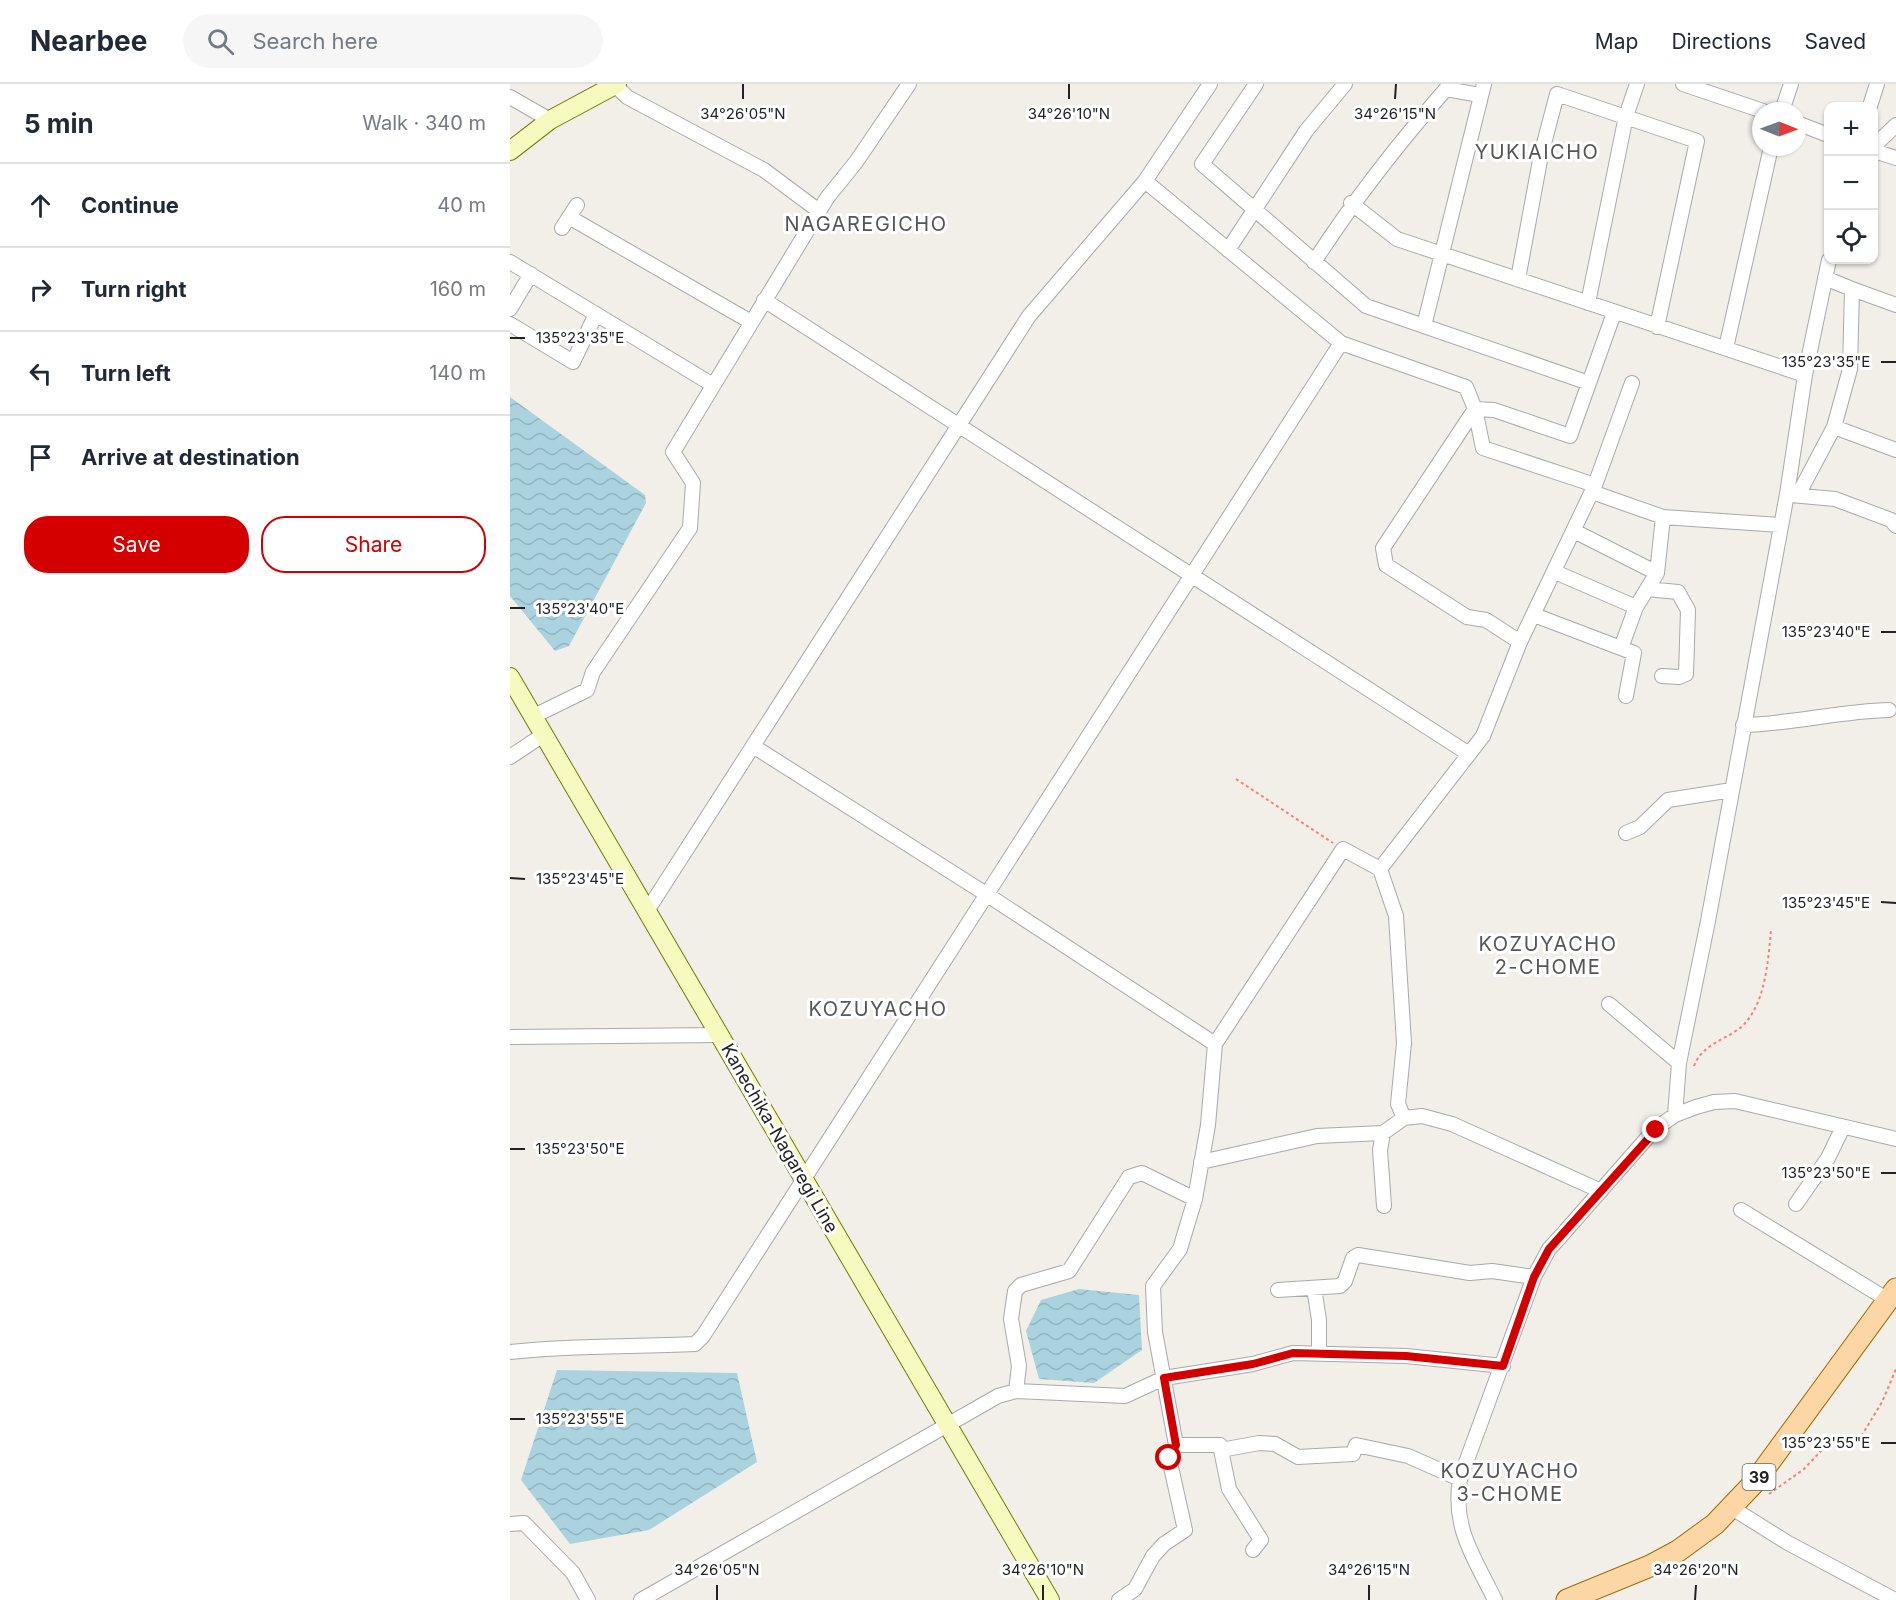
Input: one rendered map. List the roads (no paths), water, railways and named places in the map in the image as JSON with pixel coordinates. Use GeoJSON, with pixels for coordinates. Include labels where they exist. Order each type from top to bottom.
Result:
{"type":"FeatureCollection","features":[{"type":"Feature","properties":{"kind":"main road","name":"39"},"geometry":{"type":"LineString","coordinates":[[1567,1600],[1650,1566],[1678,1551],[1735,1509],[1892,1295]]}},
{"type":"Feature","properties":{"kind":"street"},"geometry":{"type":"LineString","coordinates":[[510,151],[550,120],[616,84],[627,97],[764,170],[819,211]]}},
{"type":"Feature","properties":{"kind":"street"},"geometry":{"type":"LineString","coordinates":[[534,716],[586,690],[593,672],[690,528],[693,483],[673,452],[819,211],[856,162],[909,84]]}},
{"type":"Feature","properties":{"kind":"street"},"geometry":{"type":"LineString","coordinates":[[647,911],[1029,316],[1145,181],[1210,84]]}},
{"type":"Feature","properties":{"kind":"street"},"geometry":{"type":"LineString","coordinates":[[1256,84],[1202,164],[1253,210],[1366,306],[1589,383]]}},
{"type":"Feature","properties":{"kind":"street"},"geometry":{"type":"LineString","coordinates":[[1228,250],[1306,131],[1345,84]]}},
{"type":"Feature","properties":{"kind":"street"},"geometry":{"type":"LineString","coordinates":[[1588,303],[1626,116],[1637,84]]}},
{"type":"Feature","properties":{"kind":"street"},"geometry":{"type":"LineString","coordinates":[[1683,84],[1711,88],[1752,106]]}},
{"type":"Feature","properties":{"kind":"street"},"geometry":{"type":"LineString","coordinates":[[1785,102],[1791,84]]}},
{"type":"Feature","properties":{"kind":"street"},"geometry":{"type":"LineString","coordinates":[[1870,102],[1877,84]]}},
{"type":"Feature","properties":{"kind":"street"},"geometry":{"type":"LineString","coordinates":[[1314,262],[1351,203],[1383,161],[1446,89],[1482,90],[1444,253],[1424,326]]}},
{"type":"Feature","properties":{"kind":"street"},"geometry":{"type":"LineString","coordinates":[[1518,279],[1541,155],[1557,94],[1626,116],[1697,141],[1657,327]]}},
{"type":"Feature","properties":{"kind":"street"},"geometry":{"type":"LineString","coordinates":[[510,97],[550,120]]}},
{"type":"Feature","properties":{"kind":"street"},"geometry":{"type":"LineString","coordinates":[[1878,142],[1896,125]]}},
{"type":"Feature","properties":{"kind":"street"},"geometry":{"type":"LineString","coordinates":[[1806,126],[1824,133]]}},
{"type":"Feature","properties":{"kind":"street"},"geometry":{"type":"LineString","coordinates":[[1878,152],[1896,158]]}},
{"type":"Feature","properties":{"kind":"street"},"geometry":{"type":"LineString","coordinates":[[1726,348],[1769,156]]}},
{"type":"Feature","properties":{"kind":"street"},"geometry":{"type":"LineString","coordinates":[[1145,181],[1341,343],[1466,387],[1475,409],[1484,448],[1594,488],[1663,517],[1780,525]]}},
{"type":"Feature","properties":{"kind":"street"},"geometry":{"type":"LineString","coordinates":[[1351,203],[1397,238],[1614,313],[1805,375]]}},
{"type":"Feature","properties":{"kind":"street"},"geometry":{"type":"LineString","coordinates":[[569,217],[751,322]]}},
{"type":"Feature","properties":{"kind":"street"},"geometry":{"type":"LineString","coordinates":[[510,262],[713,385]]}},
{"type":"Feature","properties":{"kind":"street"},"geometry":{"type":"LineString","coordinates":[[1792,495],[1805,375],[1828,264]]}},
{"type":"Feature","properties":{"kind":"street"},"geometry":{"type":"LineString","coordinates":[[510,309],[531,274]]}},
{"type":"Feature","properties":{"kind":"street"},"geometry":{"type":"LineString","coordinates":[[1825,278],[1896,305]]}},
{"type":"Feature","properties":{"kind":"street"},"geometry":{"type":"LineString","coordinates":[[1675,1115],[1679,1063],[1780,525],[1792,495],[1834,427],[1850,369],[1852,289]]}},
{"type":"Feature","properties":{"kind":"street"},"geometry":{"type":"LineString","coordinates":[[764,300],[1469,754]]}},
{"type":"Feature","properties":{"kind":"street"},"geometry":{"type":"LineString","coordinates":[[1475,409],[1494,410],[1570,436],[1614,313]]}},
{"type":"Feature","properties":{"kind":"street"},"geometry":{"type":"LineString","coordinates":[[510,324],[573,362],[596,314]]}},
{"type":"Feature","properties":{"kind":"street"},"geometry":{"type":"LineString","coordinates":[[510,1352],[560,1346],[621,1348],[695,1344],[704,1336],[1190,575],[1341,343]]}},
{"type":"Feature","properties":{"kind":"street"},"geometry":{"type":"LineString","coordinates":[[1380,870],[1483,736],[1520,642],[1594,488],[1632,382]]}},
{"type":"Feature","properties":{"kind":"street"},"geometry":{"type":"LineString","coordinates":[[1475,409],[1383,548],[1383,557],[1386,565],[1467,617],[1486,620],[1520,642]]}},
{"type":"Feature","properties":{"kind":"street"},"geometry":{"type":"LineString","coordinates":[[1834,427],[1896,450]]}},
{"type":"Feature","properties":{"kind":"street"},"geometry":{"type":"LineString","coordinates":[[1792,495],[1835,499],[1891,520],[1896,526]]}},
{"type":"Feature","properties":{"kind":"street"},"geometry":{"type":"LineString","coordinates":[[1621,648],[1636,607],[1657,573],[1663,517]]}},
{"type":"Feature","properties":{"kind":"street"},"geometry":{"type":"LineString","coordinates":[[1574,531],[1657,573]]}},
{"type":"Feature","properties":{"kind":"street"},"geometry":{"type":"LineString","coordinates":[[1555,572],[1636,607]]}},
{"type":"Feature","properties":{"kind":"street"},"geometry":{"type":"LineString","coordinates":[[1647,589],[1678,592],[1688,610],[1686,674],[1679,677],[1662,676]]}},
{"type":"Feature","properties":{"kind":"street"},"geometry":{"type":"LineString","coordinates":[[1534,615],[1634,653],[1626,696]]}},
{"type":"Feature","properties":{"kind":"street","name":"Kanechika-Nagaregi Line"},"geometry":{"type":"LineString","coordinates":[[510,677],[1050,1600]]}},
{"type":"Feature","properties":{"kind":"street"},"geometry":{"type":"LineString","coordinates":[[1743,725],[1776,725],[1859,711],[1889,710]]}},
{"type":"Feature","properties":{"kind":"street"},"geometry":{"type":"LineString","coordinates":[[510,757],[543,735]]}},
{"type":"Feature","properties":{"kind":"street"},"geometry":{"type":"LineString","coordinates":[[753,747],[986,894],[1215,1044]]}},
{"type":"Feature","properties":{"kind":"street"},"geometry":{"type":"LineString","coordinates":[[1626,833],[1640,827],[1668,800],[1732,790]]}},
{"type":"Feature","properties":{"kind":"street"},"geometry":{"type":"LineString","coordinates":[[1119,1600],[1136,1589],[1153,1556],[1164,1544],[1185,1530],[1169,1458],[1176,1445],[1155,1332],[1153,1286],[1180,1249],[1195,1199],[1215,1044],[1343,849],[1380,870],[1396,916],[1404,1043],[1398,1104],[1404,1118]]}},
{"type":"Feature","properties":{"kind":"street"},"geometry":{"type":"LineString","coordinates":[[1609,1004],[1679,1063]]}},
{"type":"Feature","properties":{"kind":"street"},"geometry":{"type":"LineString","coordinates":[[510,1037],[720,1035]]}},
{"type":"Feature","properties":{"kind":"street"},"geometry":{"type":"LineString","coordinates":[[1495,1600],[1458,1519],[1456,1502],[1460,1479],[1534,1277],[1549,1249],[1656,1130],[1675,1115],[1714,1102],[1735,1101],[1896,1139]]}},
{"type":"Feature","properties":{"kind":"street"},"geometry":{"type":"LineString","coordinates":[[1201,1162],[1317,1136],[1383,1133],[1404,1118],[1422,1116],[1452,1124],[1601,1191]]}},
{"type":"Feature","properties":{"kind":"street"},"geometry":{"type":"LineString","coordinates":[[1796,1204],[1828,1158],[1843,1127]]}},
{"type":"Feature","properties":{"kind":"street"},"geometry":{"type":"LineString","coordinates":[[1383,1133],[1380,1150],[1384,1206]]}},
{"type":"Feature","properties":{"kind":"street"},"geometry":{"type":"LineString","coordinates":[[1016,1392],[1019,1366],[1011,1319],[1015,1291],[1021,1285],[1069,1271],[1129,1177],[1135,1173],[1142,1173],[1195,1199]]}},
{"type":"Feature","properties":{"kind":"street"},"geometry":{"type":"LineString","coordinates":[[1742,1210],[1892,1295]]}},
{"type":"Feature","properties":{"kind":"street"},"geometry":{"type":"LineString","coordinates":[[1278,1290],[1340,1286],[1345,1281],[1353,1258],[1358,1255],[1470,1273],[1492,1271],[1534,1277]]}},
{"type":"Feature","properties":{"kind":"street"},"geometry":{"type":"LineString","coordinates":[[1314,1288],[1319,1320],[1319,1354]]}},
{"type":"Feature","properties":{"kind":"street"},"geometry":{"type":"LineString","coordinates":[[641,1600],[998,1396],[1016,1392],[1125,1396],[1164,1378],[1253,1364],[1293,1353],[1406,1356],[1503,1366]]}},
{"type":"Feature","properties":{"kind":"street"},"geometry":{"type":"LineString","coordinates":[[1221,1450],[1259,1443],[1275,1444],[1298,1456],[1353,1454],[1356,1446],[1408,1456],[1460,1479]]}},
{"type":"Feature","properties":{"kind":"street"},"geometry":{"type":"LineString","coordinates":[[1176,1445],[1220,1445],[1230,1489],[1261,1540],[1253,1550]]}},
{"type":"Feature","properties":{"kind":"street"},"geometry":{"type":"LineString","coordinates":[[1735,1509],[1788,1543],[1895,1600]]}},
{"type":"Feature","properties":{"kind":"street"},"geometry":{"type":"LineString","coordinates":[[510,1524],[524,1523],[573,1573],[588,1600]]}},
{"type":"Feature","properties":{"kind":"water"},"geometry":{"type":"Polygon","coordinates":[[[510,397],[645,495],[646,503],[569,646],[555,651],[510,596],[510,397]]]}},
{"type":"Feature","properties":{"kind":"water"},"geometry":{"type":"Polygon","coordinates":[[[1079,1289],[1139,1295],[1142,1350],[1094,1383],[1039,1379],[1026,1331],[1041,1300],[1079,1289]]]}},
{"type":"Feature","properties":{"kind":"water"},"geometry":{"type":"Polygon","coordinates":[[[557,1370],[737,1373],[757,1462],[649,1530],[570,1544],[521,1480],[557,1370]]]}},
{"type":"Feature","properties":{"kind":"district","name":"YUKIAICHO"},"geometry":{"type":"Point","coordinates":[1537,152]}},
{"type":"Feature","properties":{"kind":"district","name":"NAGAREGICHO"},"geometry":{"type":"Point","coordinates":[866,224]}},
{"type":"Feature","properties":{"kind":"district","name":"KOZUYACHO 2-CHOME"},"geometry":{"type":"Point","coordinates":[1548,956]}},
{"type":"Feature","properties":{"kind":"district","name":"KOZUYACHO"},"geometry":{"type":"Point","coordinates":[878,1009]}},
{"type":"Feature","properties":{"kind":"district","name":"KOZUYACHO 3-CHOME"},"geometry":{"type":"Point","coordinates":[1510,1482]}}]}
